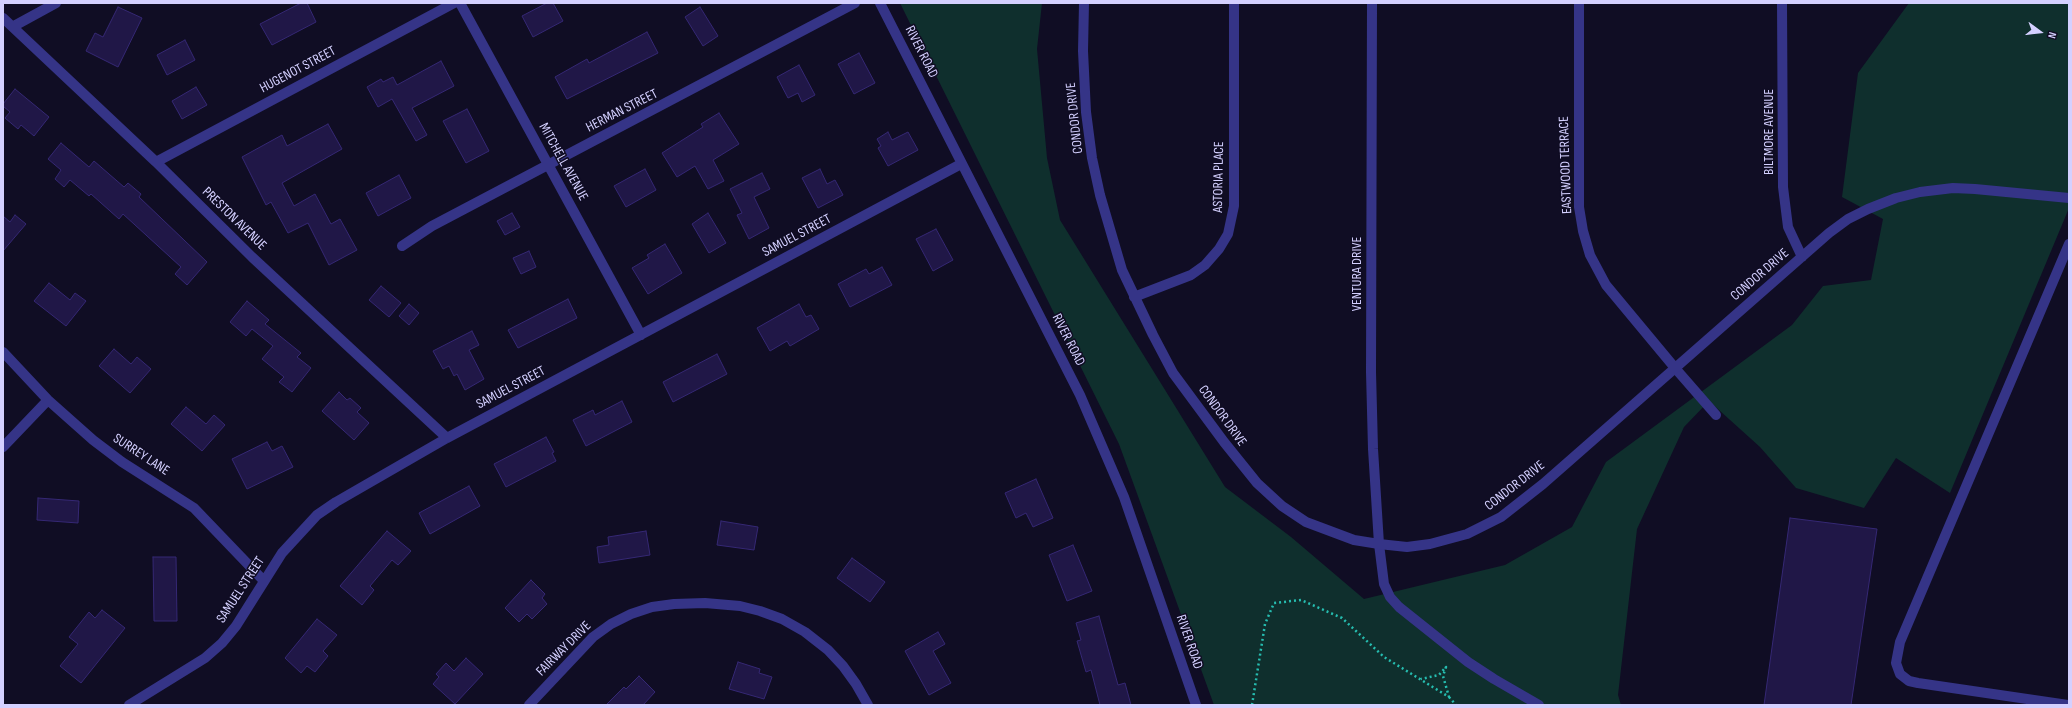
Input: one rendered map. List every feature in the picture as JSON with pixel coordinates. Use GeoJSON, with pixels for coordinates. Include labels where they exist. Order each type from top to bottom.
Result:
{"type":"FeatureCollection","features":[{"type":"Feature","properties":{"kind":"street"},"geometry":{"type":"LineString","coordinates":[[14,26],[56,3]]}},
{"type":"Feature","properties":{"kind":"street","name":"HUGENOT STREET"},"geometry":{"type":"LineString","coordinates":[[156,162],[454,3]]}},
{"type":"Feature","properties":{"kind":"street","name":"MITCHELL AVENUE"},"geometry":{"type":"LineString","coordinates":[[460,3],[641,336]]}},
{"type":"Feature","properties":{"kind":"street","name":"HERMAN STREET"},"geometry":{"type":"LineString","coordinates":[[402,246],[432,226],[855,3]]}},
{"type":"Feature","properties":{"kind":"street","name":"RIVER ROAD"},"geometry":{"type":"LineString","coordinates":[[880,3],[1083,402],[1124,497],[1196,705]]}},
{"type":"Feature","properties":{"kind":"street","name":"CONDOR DRIVE"},"geometry":{"type":"LineString","coordinates":[[1084,3],[1083,51],[1086,112],[1092,158],[1100,195],[1122,270],[1134,297],[1173,373],[1224,442],[1257,483],[1282,506],[1306,522],[1337,534],[1379,544],[1407,546],[1430,544],[1467,534],[1501,517],[1543,484],[1802,257],[1848,219],[1896,198],[1920,192],[1953,188],[2069,198]]}},
{"type":"Feature","properties":{"kind":"street","name":"ASTORIA PLACE"},"geometry":{"type":"LineString","coordinates":[[1134,297],[1191,275],[1205,265],[1219,249],[1228,234],[1234,206],[1234,3]]}},
{"type":"Feature","properties":{"kind":"street","name":"VENTURA DRIVE"},"geometry":{"type":"LineString","coordinates":[[1372,3],[1373,449],[1379,544],[1384,584],[1390,597],[1399,607],[1468,662],[1494,680],[1539,705]]}},
{"type":"Feature","properties":{"kind":"street","name":"EASTWOOD TERRACE"},"geometry":{"type":"LineString","coordinates":[[1579,3],[1579,207],[1583,231],[1590,255],[1606,285],[1716,415]]}},
{"type":"Feature","properties":{"kind":"street","name":"BILTMORE AVENUE"},"geometry":{"type":"LineString","coordinates":[[1782,3],[1783,187],[1788,227],[1802,257]]}},
{"type":"Feature","properties":{"kind":"street","name":"PRESTON AVENUE"},"geometry":{"type":"LineString","coordinates":[[3,18],[14,26],[156,162],[252,257],[447,438]]}},
{"type":"Feature","properties":{"kind":"street","name":"SAMUEL STREET"},"geometry":{"type":"LineString","coordinates":[[129,705],[205,658],[222,643],[236,626],[282,553],[317,515],[447,438],[641,336],[961,164]]}},
{"type":"Feature","properties":{"kind":"street"},"geometry":{"type":"LineString","coordinates":[[2068,705],[1909,681],[1900,674],[1896,664],[1900,642],[2069,244]]}},
{"type":"Feature","properties":{"kind":"street","name":"SURREY LANE"},"geometry":{"type":"LineString","coordinates":[[3,352],[48,400],[92,440],[122,462],[194,508],[264,581]]}},
{"type":"Feature","properties":{"kind":"street"},"geometry":{"type":"LineString","coordinates":[[3,447],[48,400]]}},
{"type":"Feature","properties":{"kind":"street","name":"FAIRWAY DRIVE"},"geometry":{"type":"LineString","coordinates":[[529,705],[593,637],[611,624],[631,614],[652,607],[674,604],[705,603],[740,606],[760,611],[782,619],[805,632],[828,650],[843,666],[856,684],[868,705]]}},
{"type":"Feature","properties":{"kind":"path"},"geometry":{"type":"LineString","coordinates":[[1252,705],[1265,624],[1274,603],[1301,600],[1342,618],[1384,657],[1449,697],[1456,705]]}},
{"type":"Feature","properties":{"kind":"path"},"geometry":{"type":"LineString","coordinates":[[1420,679],[1439,675],[1446,667],[1443,676],[1449,697]]}},
{"type":"Feature","properties":{"kind":"green space"},"geometry":{"type":"Polygon","coordinates":[[[900,3],[1042,3],[1037,49],[1047,158],[1060,220],[1225,487],[1291,537],[1364,599],[1505,565],[1572,527],[1606,462],[1792,325],[1823,286],[1871,280],[1883,219],[1842,197],[1858,73],[1909,3],[2069,3],[2069,208],[1950,493],[1896,458],[1864,508],[1796,488],[1760,447],[1709,401],[1684,427],[1637,529],[1618,695],[1621,705],[1214,705],[1119,444],[900,3]]]}},
{"type":"Feature","properties":{"kind":"building"},"geometry":{"type":"Polygon","coordinates":[[[301,3],[307,3],[316,22],[272,45],[260,24],[301,3]]]}},
{"type":"Feature","properties":{"kind":"building"},"geometry":{"type":"Polygon","coordinates":[[[547,3],[553,3],[563,21],[533,37],[522,16],[547,3]]]}},
{"type":"Feature","properties":{"kind":"building"},"geometry":{"type":"Polygon","coordinates":[[[118,7],[142,18],[118,67],[86,51],[95,33],[103,37],[118,7]]]}},
{"type":"Feature","properties":{"kind":"building"},"geometry":{"type":"Polygon","coordinates":[[[700,7],[718,36],[703,46],[685,17],[700,7]]]}},
{"type":"Feature","properties":{"kind":"building"},"geometry":{"type":"Polygon","coordinates":[[[647,32],[658,53],[567,99],[555,77],[587,59],[589,63],[647,32]]]}},
{"type":"Feature","properties":{"kind":"building"},"geometry":{"type":"Polygon","coordinates":[[[185,40],[195,60],[167,75],[157,55],[185,40]]]}},
{"type":"Feature","properties":{"kind":"building"},"geometry":{"type":"Polygon","coordinates":[[[859,53],[875,83],[854,94],[838,64],[859,53]]]}},
{"type":"Feature","properties":{"kind":"building"},"geometry":{"type":"Polygon","coordinates":[[[441,61],[454,86],[412,108],[427,135],[416,141],[392,99],[378,107],[367,87],[381,79],[383,82],[393,77],[397,85],[441,61]]]}},
{"type":"Feature","properties":{"kind":"building"},"geometry":{"type":"Polygon","coordinates":[[[799,65],[815,95],[802,102],[798,93],[788,98],[777,77],[799,65]]]}},
{"type":"Feature","properties":{"kind":"building"},"geometry":{"type":"Polygon","coordinates":[[[196,87],[207,105],[182,119],[172,101],[196,87]]]}},
{"type":"Feature","properties":{"kind":"building"},"geometry":{"type":"Polygon","coordinates":[[[15,89],[49,117],[34,136],[21,125],[18,129],[5,118],[10,112],[3,106],[3,104],[15,89]]]}},
{"type":"Feature","properties":{"kind":"building"},"geometry":{"type":"Polygon","coordinates":[[[467,109],[489,151],[466,163],[443,121],[467,109]]]}},
{"type":"Feature","properties":{"kind":"building"},"geometry":{"type":"Polygon","coordinates":[[[719,113],[739,144],[713,160],[724,181],[708,189],[695,166],[677,177],[662,153],[703,127],[701,124],[719,113]]]}},
{"type":"Feature","properties":{"kind":"building"},"geometry":{"type":"Polygon","coordinates":[[[328,124],[342,149],[282,183],[294,206],[315,194],[331,224],[340,219],[357,250],[329,265],[308,223],[288,233],[271,202],[266,205],[242,157],[282,135],[287,146],[328,124]]]}},
{"type":"Feature","properties":{"kind":"building"},"geometry":{"type":"Polygon","coordinates":[[[888,132],[892,140],[908,132],[918,150],[888,166],[878,148],[881,146],[877,139],[888,132]]]}},
{"type":"Feature","properties":{"kind":"building"},"geometry":{"type":"Polygon","coordinates":[[[61,143],[89,167],[94,161],[124,187],[128,183],[141,194],[139,197],[207,262],[187,285],[175,274],[181,267],[123,214],[119,219],[91,194],[89,196],[70,180],[64,187],[55,179],[61,170],[48,159],[61,143]]]}},
{"type":"Feature","properties":{"kind":"building"},"geometry":{"type":"Polygon","coordinates":[[[645,169],[656,190],[626,207],[614,186],[645,169]]]}},
{"type":"Feature","properties":{"kind":"building"},"geometry":{"type":"Polygon","coordinates":[[[820,169],[827,184],[835,180],[843,195],[818,208],[802,178],[820,169]]]}},
{"type":"Feature","properties":{"kind":"building"},"geometry":{"type":"Polygon","coordinates":[[[762,173],[770,189],[754,197],[769,228],[749,239],[737,215],[742,213],[730,189],[762,173]]]}},
{"type":"Feature","properties":{"kind":"building"},"geometry":{"type":"Polygon","coordinates":[[[399,175],[411,198],[378,216],[366,193],[399,175]]]}},
{"type":"Feature","properties":{"kind":"building"},"geometry":{"type":"Polygon","coordinates":[[[512,213],[520,227],[505,235],[497,221],[512,213]]]}},
{"type":"Feature","properties":{"kind":"building"},"geometry":{"type":"Polygon","coordinates":[[[708,213],[726,243],[709,253],[692,224],[708,213]]]}},
{"type":"Feature","properties":{"kind":"building"},"geometry":{"type":"Polygon","coordinates":[[[15,215],[26,224],[3,251],[3,216],[10,222],[15,215]]]}},
{"type":"Feature","properties":{"kind":"building"},"geometry":{"type":"Polygon","coordinates":[[[936,229],[953,260],[933,271],[916,239],[936,229]]]}},
{"type":"Feature","properties":{"kind":"building"},"geometry":{"type":"Polygon","coordinates":[[[665,244],[682,273],[648,294],[632,268],[649,258],[647,255],[665,244]]]}},
{"type":"Feature","properties":{"kind":"building"},"geometry":{"type":"Polygon","coordinates":[[[529,251],[536,267],[521,274],[513,258],[529,251]]]}},
{"type":"Feature","properties":{"kind":"building"},"geometry":{"type":"Polygon","coordinates":[[[882,267],[892,285],[850,307],[838,284],[866,269],[869,274],[882,267]]]}},
{"type":"Feature","properties":{"kind":"building"},"geometry":{"type":"Polygon","coordinates":[[[49,283],[70,300],[75,293],[86,301],[66,326],[34,301],[49,283]]]}},
{"type":"Feature","properties":{"kind":"building"},"geometry":{"type":"Polygon","coordinates":[[[381,286],[401,303],[389,317],[369,300],[381,286]]]}},
{"type":"Feature","properties":{"kind":"building"},"geometry":{"type":"Polygon","coordinates":[[[568,299],[577,318],[518,348],[508,330],[568,299]]]}},
{"type":"Feature","properties":{"kind":"building"},"geometry":{"type":"Polygon","coordinates":[[[247,301],[269,320],[265,324],[301,353],[297,357],[311,368],[292,392],[279,382],[284,377],[262,359],[273,346],[252,329],[246,336],[230,322],[247,301]]]}},
{"type":"Feature","properties":{"kind":"building"},"geometry":{"type":"Polygon","coordinates":[[[409,304],[419,313],[409,325],[399,316],[409,304]]]}},
{"type":"Feature","properties":{"kind":"building"},"geometry":{"type":"Polygon","coordinates":[[[799,304],[806,317],[811,315],[819,329],[790,346],[787,341],[770,351],[757,328],[799,304]]]}},
{"type":"Feature","properties":{"kind":"building"},"geometry":{"type":"Polygon","coordinates":[[[472,331],[479,345],[469,350],[484,379],[465,390],[457,374],[454,376],[449,366],[443,369],[433,351],[472,331]]]}},
{"type":"Feature","properties":{"kind":"building"},"geometry":{"type":"Polygon","coordinates":[[[114,349],[131,364],[137,357],[151,369],[130,393],[99,366],[114,349]]]}},
{"type":"Feature","properties":{"kind":"building"},"geometry":{"type":"Polygon","coordinates":[[[717,354],[727,374],[673,402],[663,382],[717,354]]]}},
{"type":"Feature","properties":{"kind":"building"},"geometry":{"type":"Polygon","coordinates":[[[339,392],[347,400],[350,398],[361,408],[357,412],[369,423],[354,440],[322,411],[339,392]]]}},
{"type":"Feature","properties":{"kind":"building"},"geometry":{"type":"Polygon","coordinates":[[[622,401],[632,422],[586,446],[573,420],[593,410],[595,415],[622,401]]]}},
{"type":"Feature","properties":{"kind":"building"},"geometry":{"type":"Polygon","coordinates":[[[186,407],[206,424],[214,415],[225,425],[202,451],[171,424],[186,407]]]}},
{"type":"Feature","properties":{"kind":"building"},"geometry":{"type":"Polygon","coordinates":[[[546,437],[554,452],[552,453],[556,461],[506,487],[494,464],[546,437]]]}},
{"type":"Feature","properties":{"kind":"building"},"geometry":{"type":"Polygon","coordinates":[[[267,442],[272,451],[282,446],[293,467],[247,489],[232,459],[267,442]]]}},
{"type":"Feature","properties":{"kind":"building"},"geometry":{"type":"Polygon","coordinates":[[[1036,479],[1053,518],[1033,527],[1026,513],[1016,518],[1005,493],[1036,479]]]}},
{"type":"Feature","properties":{"kind":"building"},"geometry":{"type":"Polygon","coordinates":[[[469,486],[480,506],[430,534],[419,513],[469,486]]]}},
{"type":"Feature","properties":{"kind":"building"},"geometry":{"type":"Polygon","coordinates":[[[38,498],[79,501],[78,523],[37,520],[38,498]]]}},
{"type":"Feature","properties":{"kind":"building"},"geometry":{"type":"Polygon","coordinates":[[[1790,518],[1877,529],[1851,705],[1764,705],[1790,518]]]}},
{"type":"Feature","properties":{"kind":"building"},"geometry":{"type":"Polygon","coordinates":[[[721,521],[758,527],[754,550],[717,545],[721,521]]]}},
{"type":"Feature","properties":{"kind":"building"},"geometry":{"type":"Polygon","coordinates":[[[387,531],[411,551],[398,565],[392,560],[370,586],[374,590],[362,605],[340,586],[387,531]]]}},
{"type":"Feature","properties":{"kind":"building"},"geometry":{"type":"Polygon","coordinates":[[[646,531],[650,555],[599,563],[597,547],[609,545],[608,537],[646,531]]]}},
{"type":"Feature","properties":{"kind":"building"},"geometry":{"type":"Polygon","coordinates":[[[1073,545],[1092,591],[1067,601],[1049,555],[1073,545]]]}},
{"type":"Feature","properties":{"kind":"building"},"geometry":{"type":"Polygon","coordinates":[[[153,557],[176,557],[177,621],[154,621],[153,557]]]}},
{"type":"Feature","properties":{"kind":"building"},"geometry":{"type":"Polygon","coordinates":[[[852,558],[885,582],[870,602],[837,578],[852,558]]]}},
{"type":"Feature","properties":{"kind":"building"},"geometry":{"type":"Polygon","coordinates":[[[531,580],[545,594],[542,598],[547,604],[532,619],[527,614],[519,622],[505,608],[531,580]]]}},
{"type":"Feature","properties":{"kind":"building"},"geometry":{"type":"Polygon","coordinates":[[[102,610],[125,628],[81,683],[60,666],[78,644],[69,637],[89,612],[95,618],[102,610]]]}},
{"type":"Feature","properties":{"kind":"building"},"geometry":{"type":"Polygon","coordinates":[[[1099,616],[1118,685],[1125,683],[1131,705],[1100,705],[1091,670],[1086,672],[1077,641],[1081,640],[1076,623],[1099,616]]]}},
{"type":"Feature","properties":{"kind":"building"},"geometry":{"type":"Polygon","coordinates":[[[317,619],[337,635],[323,651],[328,656],[315,672],[307,666],[301,673],[285,658],[317,619]]]}},
{"type":"Feature","properties":{"kind":"building"},"geometry":{"type":"Polygon","coordinates":[[[938,632],[945,644],[933,651],[951,683],[929,695],[905,651],[938,632]]]}},
{"type":"Feature","properties":{"kind":"building"},"geometry":{"type":"Polygon","coordinates":[[[466,658],[483,674],[455,704],[433,684],[439,677],[436,674],[446,663],[454,671],[466,658]]]}},
{"type":"Feature","properties":{"kind":"building"},"geometry":{"type":"Polygon","coordinates":[[[738,662],[760,669],[759,673],[772,677],[764,699],[729,689],[738,662]]]}},
{"type":"Feature","properties":{"kind":"building"},"geometry":{"type":"Polygon","coordinates":[[[639,676],[655,692],[643,705],[606,705],[624,687],[626,689],[639,676]]]}}]}
